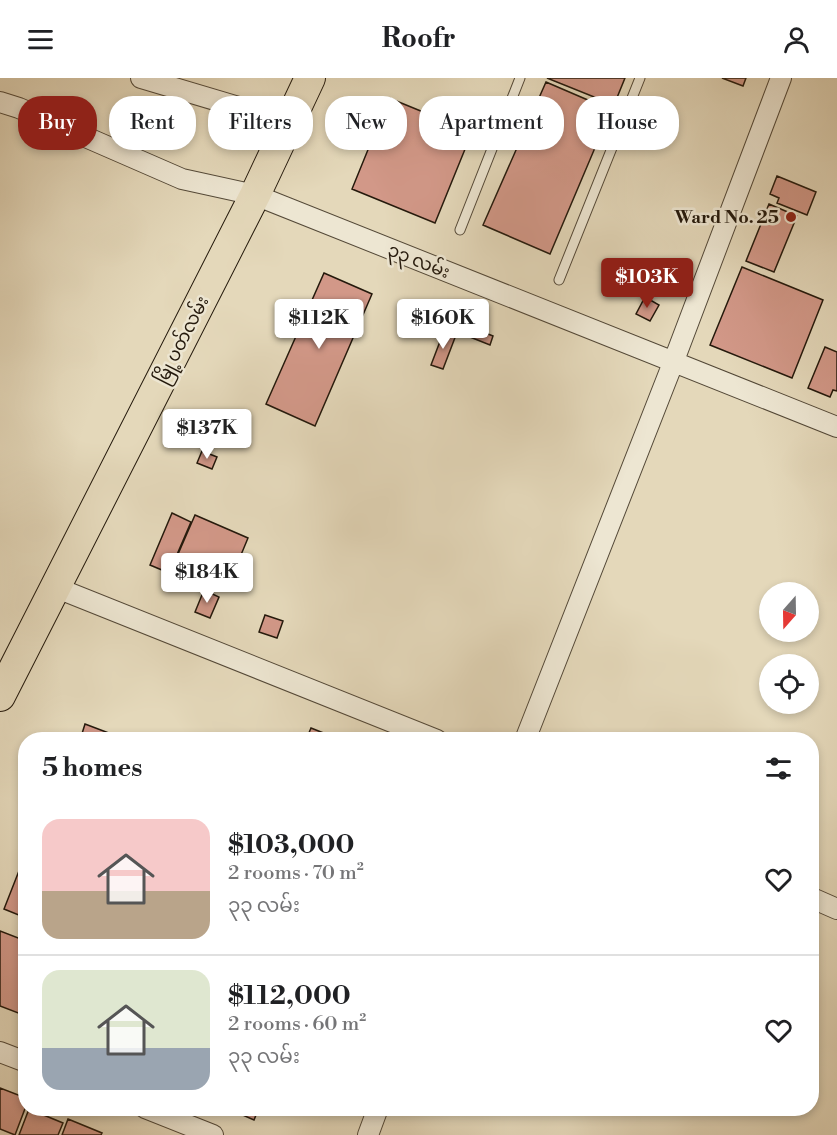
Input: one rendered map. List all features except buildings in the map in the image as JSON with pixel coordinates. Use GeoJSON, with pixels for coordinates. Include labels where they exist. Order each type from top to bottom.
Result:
{"type":"FeatureCollection","features":[{"type":"Feature","properties":{"kind":"main road","name":"မြို့ပတ်လမ်း"},"geometry":{"type":"LineString","coordinates":[[301,96],[310,78]]}},
{"type":"Feature","properties":{"kind":"main road","name":"မြို့ပတ်လမ်း"},"geometry":{"type":"LineString","coordinates":[[0,696],[57,588],[276,150]]}},
{"type":"Feature","properties":{"kind":"street"},"geometry":{"type":"LineString","coordinates":[[141,78],[208,98]]}},
{"type":"Feature","properties":{"kind":"street"},"geometry":{"type":"LineString","coordinates":[[528,732],[673,363],[781,78]]}},
{"type":"Feature","properties":{"kind":"street","name":"၃၃ လမ်း"},"geometry":{"type":"LineString","coordinates":[[0,102],[19,108],[182,179],[255,195],[837,427]]}},
{"type":"Feature","properties":{"kind":"street"},"geometry":{"type":"LineString","coordinates":[[57,588],[417,732]]}},
{"type":"Feature","properties":{"kind":"street"},"geometry":{"type":"LineString","coordinates":[[819,901],[837,909]]}},
{"type":"Feature","properties":{"kind":"street"},"geometry":{"type":"LineString","coordinates":[[0,1052],[18,1059]]}},
{"type":"Feature","properties":{"kind":"street"},"geometry":{"type":"LineString","coordinates":[[165,1116],[213,1135]]}},
{"type":"Feature","properties":{"kind":"street"},"geometry":{"type":"LineString","coordinates":[[368,1135],[375,1116]]}},
{"type":"Feature","properties":{"kind":"lane"},"geometry":{"type":"LineString","coordinates":[[460,230],[520,78]]}},
{"type":"Feature","properties":{"kind":"lane"},"geometry":{"type":"LineString","coordinates":[[559,280],[640,78]]}},
{"type":"Feature","properties":{"kind":"place","name":"Ward No. 25"},"geometry":{"type":"Point","coordinates":[791,217]}}]}
